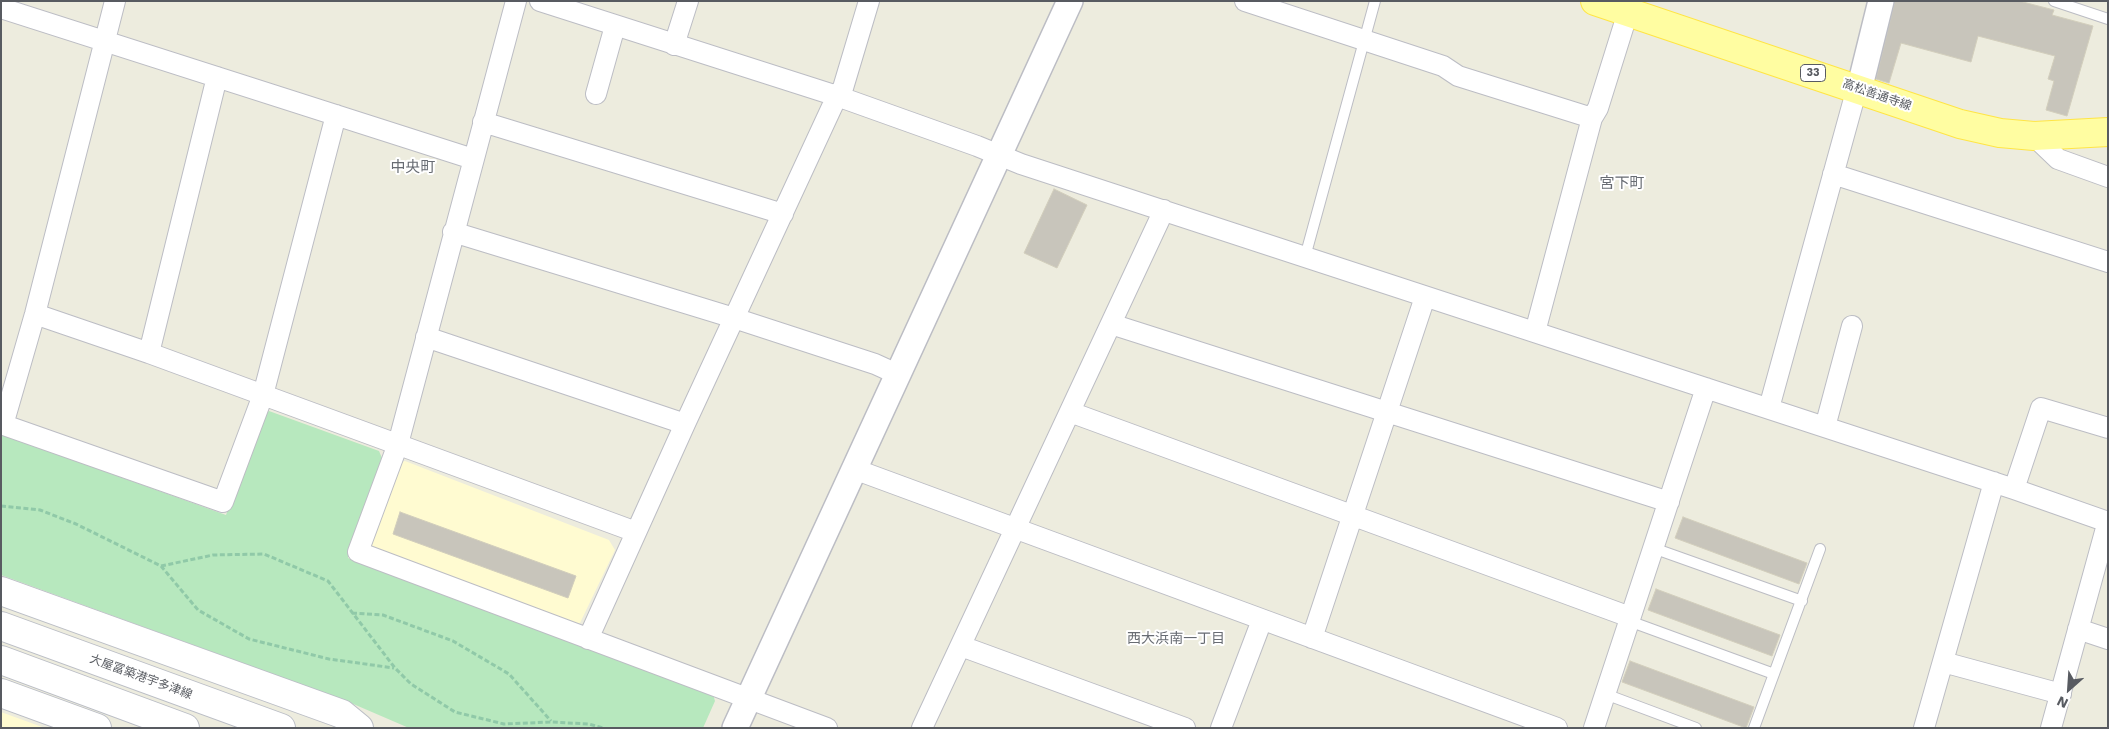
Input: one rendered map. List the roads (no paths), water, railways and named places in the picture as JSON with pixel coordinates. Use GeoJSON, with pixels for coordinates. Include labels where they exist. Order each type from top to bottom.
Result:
{"type":"FeatureCollection","features":[{"type":"Feature","properties":{"kind":"main road","name":"高松善通寺線"},"geometry":{"type":"LineString","coordinates":[[1595,1],[1624,8],[1960,124],[2000,133],[2034,136],[2108,132]]}},
{"type":"Feature","properties":{"kind":"main road"},"geometry":{"type":"LineString","coordinates":[[1,591],[342,714],[359,728]]}},
{"type":"Feature","properties":{"kind":"main road","name":"大屋冨築港宇多津線"},"geometry":{"type":"LineString","coordinates":[[1,626],[281,728]]}},
{"type":"Feature","properties":{"kind":"main road"},"geometry":{"type":"LineString","coordinates":[[1,660],[185,728]]}},
{"type":"Feature","properties":{"kind":"main road"},"geometry":{"type":"LineString","coordinates":[[1,693],[97,728]]}},
{"type":"Feature","properties":{"kind":"street"},"geometry":{"type":"LineString","coordinates":[[115,1],[35,314],[2,425],[223,502],[263,395],[336,116]]}},
{"type":"Feature","properties":{"kind":"street"},"geometry":{"type":"LineString","coordinates":[[516,1],[398,444],[358,552],[827,728]]}},
{"type":"Feature","properties":{"kind":"street"},"geometry":{"type":"LineString","coordinates":[[540,1],[582,8],[615,26],[837,96],[1021,164],[1769,408],[2108,521],[2051,728]]}},
{"type":"Feature","properties":{"kind":"street"},"geometry":{"type":"LineString","coordinates":[[674,45],[688,1]]}},
{"type":"Feature","properties":{"kind":"street"},"geometry":{"type":"LineString","coordinates":[[588,639],[734,318],[837,96],[843,88],[869,1]]}},
{"type":"Feature","properties":{"kind":"street"},"geometry":{"type":"LineString","coordinates":[[735,728],[1070,1]]}},
{"type":"Feature","properties":{"kind":"street"},"geometry":{"type":"LineString","coordinates":[[1245,1],[1443,66],[1458,76],[1592,118]]}},
{"type":"Feature","properties":{"kind":"street"},"geometry":{"type":"LineString","coordinates":[[1769,408],[1857,88],[1862,78],[1881,1]]}},
{"type":"Feature","properties":{"kind":"street"},"geometry":{"type":"LineString","coordinates":[[1,8],[473,159]]}},
{"type":"Feature","properties":{"kind":"street"},"geometry":{"type":"LineString","coordinates":[[1534,332],[1592,118],[1598,108],[1624,8]]}},
{"type":"Feature","properties":{"kind":"street"},"geometry":{"type":"LineString","coordinates":[[596,94],[615,26]]}},
{"type":"Feature","properties":{"kind":"street"},"geometry":{"type":"LineString","coordinates":[[149,353],[217,77]]}},
{"type":"Feature","properties":{"kind":"street"},"geometry":{"type":"LineString","coordinates":[[483,122],[783,214]]}},
{"type":"Feature","properties":{"kind":"street"},"geometry":{"type":"LineString","coordinates":[[2034,136],[2058,159],[2108,177]]}},
{"type":"Feature","properties":{"kind":"street"},"geometry":{"type":"LineString","coordinates":[[1833,174],[2108,262]]}},
{"type":"Feature","properties":{"kind":"street"},"geometry":{"type":"LineString","coordinates":[[922,728],[1164,210]]}},
{"type":"Feature","properties":{"kind":"street"},"geometry":{"type":"LineString","coordinates":[[453,232],[734,318],[875,364],[897,374]]}},
{"type":"Feature","properties":{"kind":"street"},"geometry":{"type":"LineString","coordinates":[[1312,638],[1425,297]]}},
{"type":"Feature","properties":{"kind":"street"},"geometry":{"type":"LineString","coordinates":[[35,314],[149,353],[636,532]]}},
{"type":"Feature","properties":{"kind":"street"},"geometry":{"type":"LineString","coordinates":[[1111,324],[1669,502]]}},
{"type":"Feature","properties":{"kind":"street"},"geometry":{"type":"LineString","coordinates":[[1825,427],[1852,326]]}},
{"type":"Feature","properties":{"kind":"street"},"geometry":{"type":"LineString","coordinates":[[426,337],[685,424]]}},
{"type":"Feature","properties":{"kind":"street"},"geometry":{"type":"LineString","coordinates":[[1594,728],[1706,388]]}},
{"type":"Feature","properties":{"kind":"street"},"geometry":{"type":"LineString","coordinates":[[2014,489],[2041,408],[2108,428]]}},
{"type":"Feature","properties":{"kind":"street"},"geometry":{"type":"LineString","coordinates":[[1070,412],[1353,515],[1630,619]]}},
{"type":"Feature","properties":{"kind":"street"},"geometry":{"type":"LineString","coordinates":[[854,470],[1312,638],[1520,721],[1557,728]]}},
{"type":"Feature","properties":{"kind":"street"},"geometry":{"type":"LineString","coordinates":[[1924,728],[1994,482]]}},
{"type":"Feature","properties":{"kind":"street"},"geometry":{"type":"LineString","coordinates":[[1221,728],[1262,620]]}},
{"type":"Feature","properties":{"kind":"street"},"geometry":{"type":"LineString","coordinates":[[2078,629],[2108,639]]}},
{"type":"Feature","properties":{"kind":"street"},"geometry":{"type":"LineString","coordinates":[[961,646],[1185,728]]}},
{"type":"Feature","properties":{"kind":"street"},"geometry":{"type":"LineString","coordinates":[[1943,662],[2061,694]]}},
{"type":"Feature","properties":{"kind":"lane"},"geometry":{"type":"LineString","coordinates":[[1306,257],[1375,1]]}},
{"type":"Feature","properties":{"kind":"lane"},"geometry":{"type":"LineString","coordinates":[[2054,1],[2108,19]]}},
{"type":"Feature","properties":{"kind":"lane"},"geometry":{"type":"LineString","coordinates":[[1654,548],[1802,600]]}},
{"type":"Feature","properties":{"kind":"lane"},"geometry":{"type":"LineString","coordinates":[[1754,728],[1820,549]]}},
{"type":"Feature","properties":{"kind":"lane"},"geometry":{"type":"LineString","coordinates":[[1630,619],[1774,674]]}},
{"type":"Feature","properties":{"kind":"lane"},"geometry":{"type":"LineString","coordinates":[[1605,694],[1696,728]]}},
{"type":"Feature","properties":{"kind":"district","name":"中央町"},"geometry":{"type":"Point","coordinates":[413,168]}},
{"type":"Feature","properties":{"kind":"district","name":"宮下町"},"geometry":{"type":"Point","coordinates":[1622,184]}},
{"type":"Feature","properties":{"kind":"district","name":"西大浜南一丁目"},"geometry":{"type":"Point","coordinates":[1176,639]}}]}
